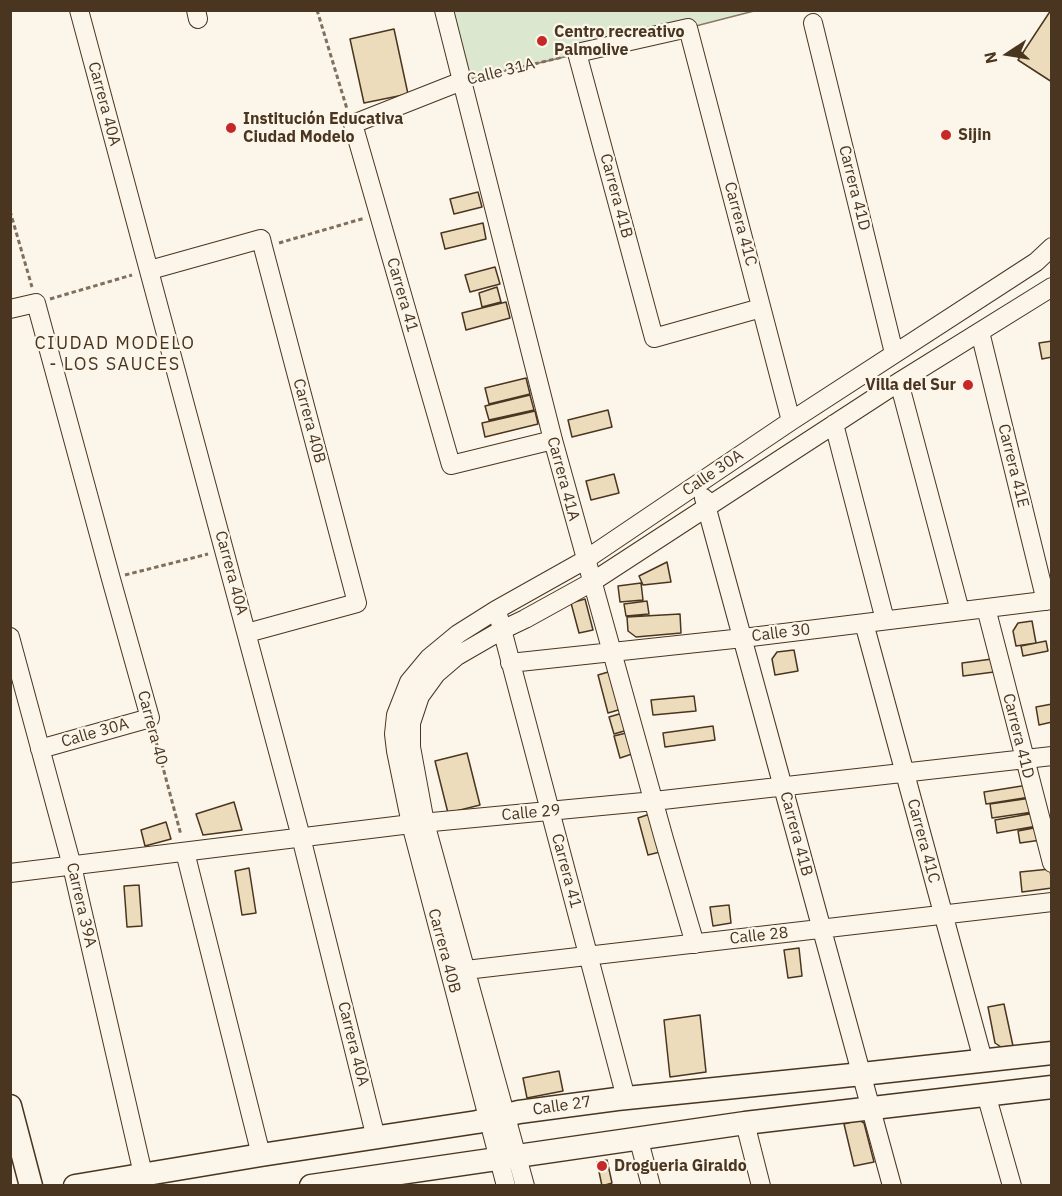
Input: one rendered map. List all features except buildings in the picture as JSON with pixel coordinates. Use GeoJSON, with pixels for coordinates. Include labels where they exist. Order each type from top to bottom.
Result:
{"type":"FeatureCollection","features":[{"type":"Feature","properties":{"kind":"main road","name":"Calle 27"},"geometry":{"type":"LineString","coordinates":[[75,1185],[376,1138],[497,1118],[519,1112],[626,1098],[1052,1053]]}},
{"type":"Feature","properties":{"kind":"main road"},"geometry":{"type":"LineString","coordinates":[[311,1185],[638,1137],[1052,1086]]}},
{"type":"Feature","properties":{"kind":"main road"},"geometry":{"type":"LineString","coordinates":[[10,1106],[31,1185]]}},
{"type":"Feature","properties":{"kind":"street","name":"Carrera 40A"},"geometry":{"type":"LineString","coordinates":[[79,10],[301,837],[376,1138]]}},
{"type":"Feature","properties":{"kind":"street","name":"Carrera 41A"},"geometry":{"type":"LineString","coordinates":[[444,10],[585,560],[695,944]]}},
{"type":"Feature","properties":{"kind":"street","name":"Carrera 41D"},"geometry":{"type":"LineString","coordinates":[[813,23],[894,353]]}},
{"type":"Feature","properties":{"kind":"street","name":"Carrera 41C"},"geometry":{"type":"LineString","coordinates":[[577,53],[688,28],[791,421]]}},
{"type":"Feature","properties":{"kind":"street","name":"Carrera 41B"},"geometry":{"type":"LineString","coordinates":[[577,53],[654,338],[761,308]]}},
{"type":"Feature","properties":{"kind":"street","name":"Calle 31A"},"geometry":{"type":"LineString","coordinates":[[353,124],[462,81]]}},
{"type":"Feature","properties":{"kind":"street","name":"Carrera 41"},"geometry":{"type":"LineString","coordinates":[[353,124],[451,465],[553,440]]}},
{"type":"Feature","properties":{"kind":"street"},"geometry":{"type":"LineString","coordinates":[[150,270],[262,243]]}},
{"type":"Feature","properties":{"kind":"street","name":"Carrera 40B"},"geometry":{"type":"LineString","coordinates":[[247,633],[357,603],[262,243]]}},
{"type":"Feature","properties":{"kind":"street","name":"Calle 30A"},"geometry":{"type":"LineString","coordinates":[[404,719],[409,682],[429,658],[458,634],[585,560],[791,421],[1036,262],[1052,247]]}},
{"type":"Feature","properties":{"kind":"street","name":"Calle 30A"},"geometry":{"type":"LineString","coordinates":[[404,719],[436,674],[457,656],[592,582],[834,424],[1052,287]]}},
{"type":"Feature","properties":{"kind":"street"},"geometry":{"type":"LineString","coordinates":[[10,309],[36,303]]}},
{"type":"Feature","properties":{"kind":"street","name":"Carrera 40"},"geometry":{"type":"LineString","coordinates":[[36,303],[150,718]]}},
{"type":"Feature","properties":{"kind":"street","name":"Carrera 41E"},"geometry":{"type":"LineString","coordinates":[[980,332],[1049,600]]}},
{"type":"Feature","properties":{"kind":"street"},"geometry":{"type":"LineString","coordinates":[[900,382],[960,611]]}},
{"type":"Feature","properties":{"kind":"street"},"geometry":{"type":"LineString","coordinates":[[834,424],[885,620]]}},
{"type":"Feature","properties":{"kind":"street","name":"Carrera 41B"},"geometry":{"type":"LineString","coordinates":[[700,482],[892,1185]]}},
{"type":"Feature","properties":{"kind":"street","name":"Calle 30"},"geometry":{"type":"LineString","coordinates":[[510,663],[743,638],[1049,600]]}},
{"type":"Feature","properties":{"kind":"street","name":"Carrera 41D"},"geometry":{"type":"LineString","coordinates":[[986,608],[1052,863]]}},
{"type":"Feature","properties":{"kind":"street","name":"Carrera 41"},"geometry":{"type":"LineString","coordinates":[[496,610],[626,1098]]}},
{"type":"Feature","properties":{"kind":"street","name":"Carrera 41C"},"geometry":{"type":"LineString","coordinates":[[864,623],[983,1060]]}},
{"type":"Feature","properties":{"kind":"street","name":"Carrera 39A"},"geometry":{"type":"LineString","coordinates":[[10,637],[72,866],[143,1174]]}},
{"type":"Feature","properties":{"kind":"street","name":"Calle 30A"},"geometry":{"type":"LineString","coordinates":[[40,749],[150,718]]}},
{"type":"Feature","properties":{"kind":"street","name":"Carrera 40B"},"geometry":{"type":"LineString","coordinates":[[404,719],[394,734],[396,751],[466,970],[497,1118]]}},
{"type":"Feature","properties":{"kind":"street","name":"Calle 29"},"geometry":{"type":"LineString","coordinates":[[10,873],[418,823],[550,812],[1052,756]]}},
{"type":"Feature","properties":{"kind":"street","name":"Carrera 40B"},"geometry":{"type":"LineString","coordinates":[[418,823],[508,1157],[525,1185]]}},
{"type":"Feature","properties":{"kind":"street"},"geometry":{"type":"LineString","coordinates":[[185,852],[261,1155]]}},
{"type":"Feature","properties":{"kind":"street","name":"Calle 28"},"geometry":{"type":"LineString","coordinates":[[466,970],[1052,902]]}},
{"type":"Feature","properties":{"kind":"street"},"geometry":{"type":"LineString","coordinates":[[986,1094],[1012,1185]]}},
{"type":"Feature","properties":{"kind":"street"},"geometry":{"type":"LineString","coordinates":[[745,1123],[761,1185]]}},
{"type":"Feature","properties":{"kind":"street"},"geometry":{"type":"LineString","coordinates":[[638,1137],[651,1185]]}},
{"type":"Feature","properties":{"kind":"street","name":"Carrera 40B"},"geometry":{"type":"LineString","coordinates":[[506,1185],[508,1157]]}},
{"type":"Feature","properties":{"kind":"path"},"geometry":{"type":"LineString","coordinates":[[317,10],[353,124]]}},
{"type":"Feature","properties":{"kind":"path","name":"Calle 31A"},"geometry":{"type":"LineString","coordinates":[[462,81],[577,53]]}},
{"type":"Feature","properties":{"kind":"path"},"geometry":{"type":"LineString","coordinates":[[10,211],[36,303],[150,270]]}},
{"type":"Feature","properties":{"kind":"path"},"geometry":{"type":"LineString","coordinates":[[262,243],[379,214]]}},
{"type":"Feature","properties":{"kind":"path"},"geometry":{"type":"LineString","coordinates":[[111,579],[225,550]]}},
{"type":"Feature","properties":{"kind":"path","name":"Carrera 40"},"geometry":{"type":"LineString","coordinates":[[150,718],[185,852]]}},
{"type":"Feature","properties":{"kind":"green space","name":"Centro recreativo Palmolive"},"geometry":{"type":"Polygon","coordinates":[[[444,11],[754,11],[462,81],[444,11]]]}},
{"type":"Feature","properties":{"kind":"place","name":"Centro recreativo Palmolive"},"geometry":{"type":"Point","coordinates":[542,41]}},
{"type":"Feature","properties":{"kind":"place","name":"Institución Educativa Ciudad Modelo"},"geometry":{"type":"Point","coordinates":[231,128]}},
{"type":"Feature","properties":{"kind":"place","name":"Sijin"},"geometry":{"type":"Point","coordinates":[946,135]}},
{"type":"Feature","properties":{"kind":"place","name":"Villa del Sur"},"geometry":{"type":"Point","coordinates":[968,385]}},
{"type":"Feature","properties":{"kind":"place","name":"Drogueria Giraldo"},"geometry":{"type":"Point","coordinates":[602,1166]}},
{"type":"Feature","properties":{"kind":"district","name":"CIUDAD MODELO - LOS SAUCES"},"geometry":{"type":"Point","coordinates":[115,354]}}]}
